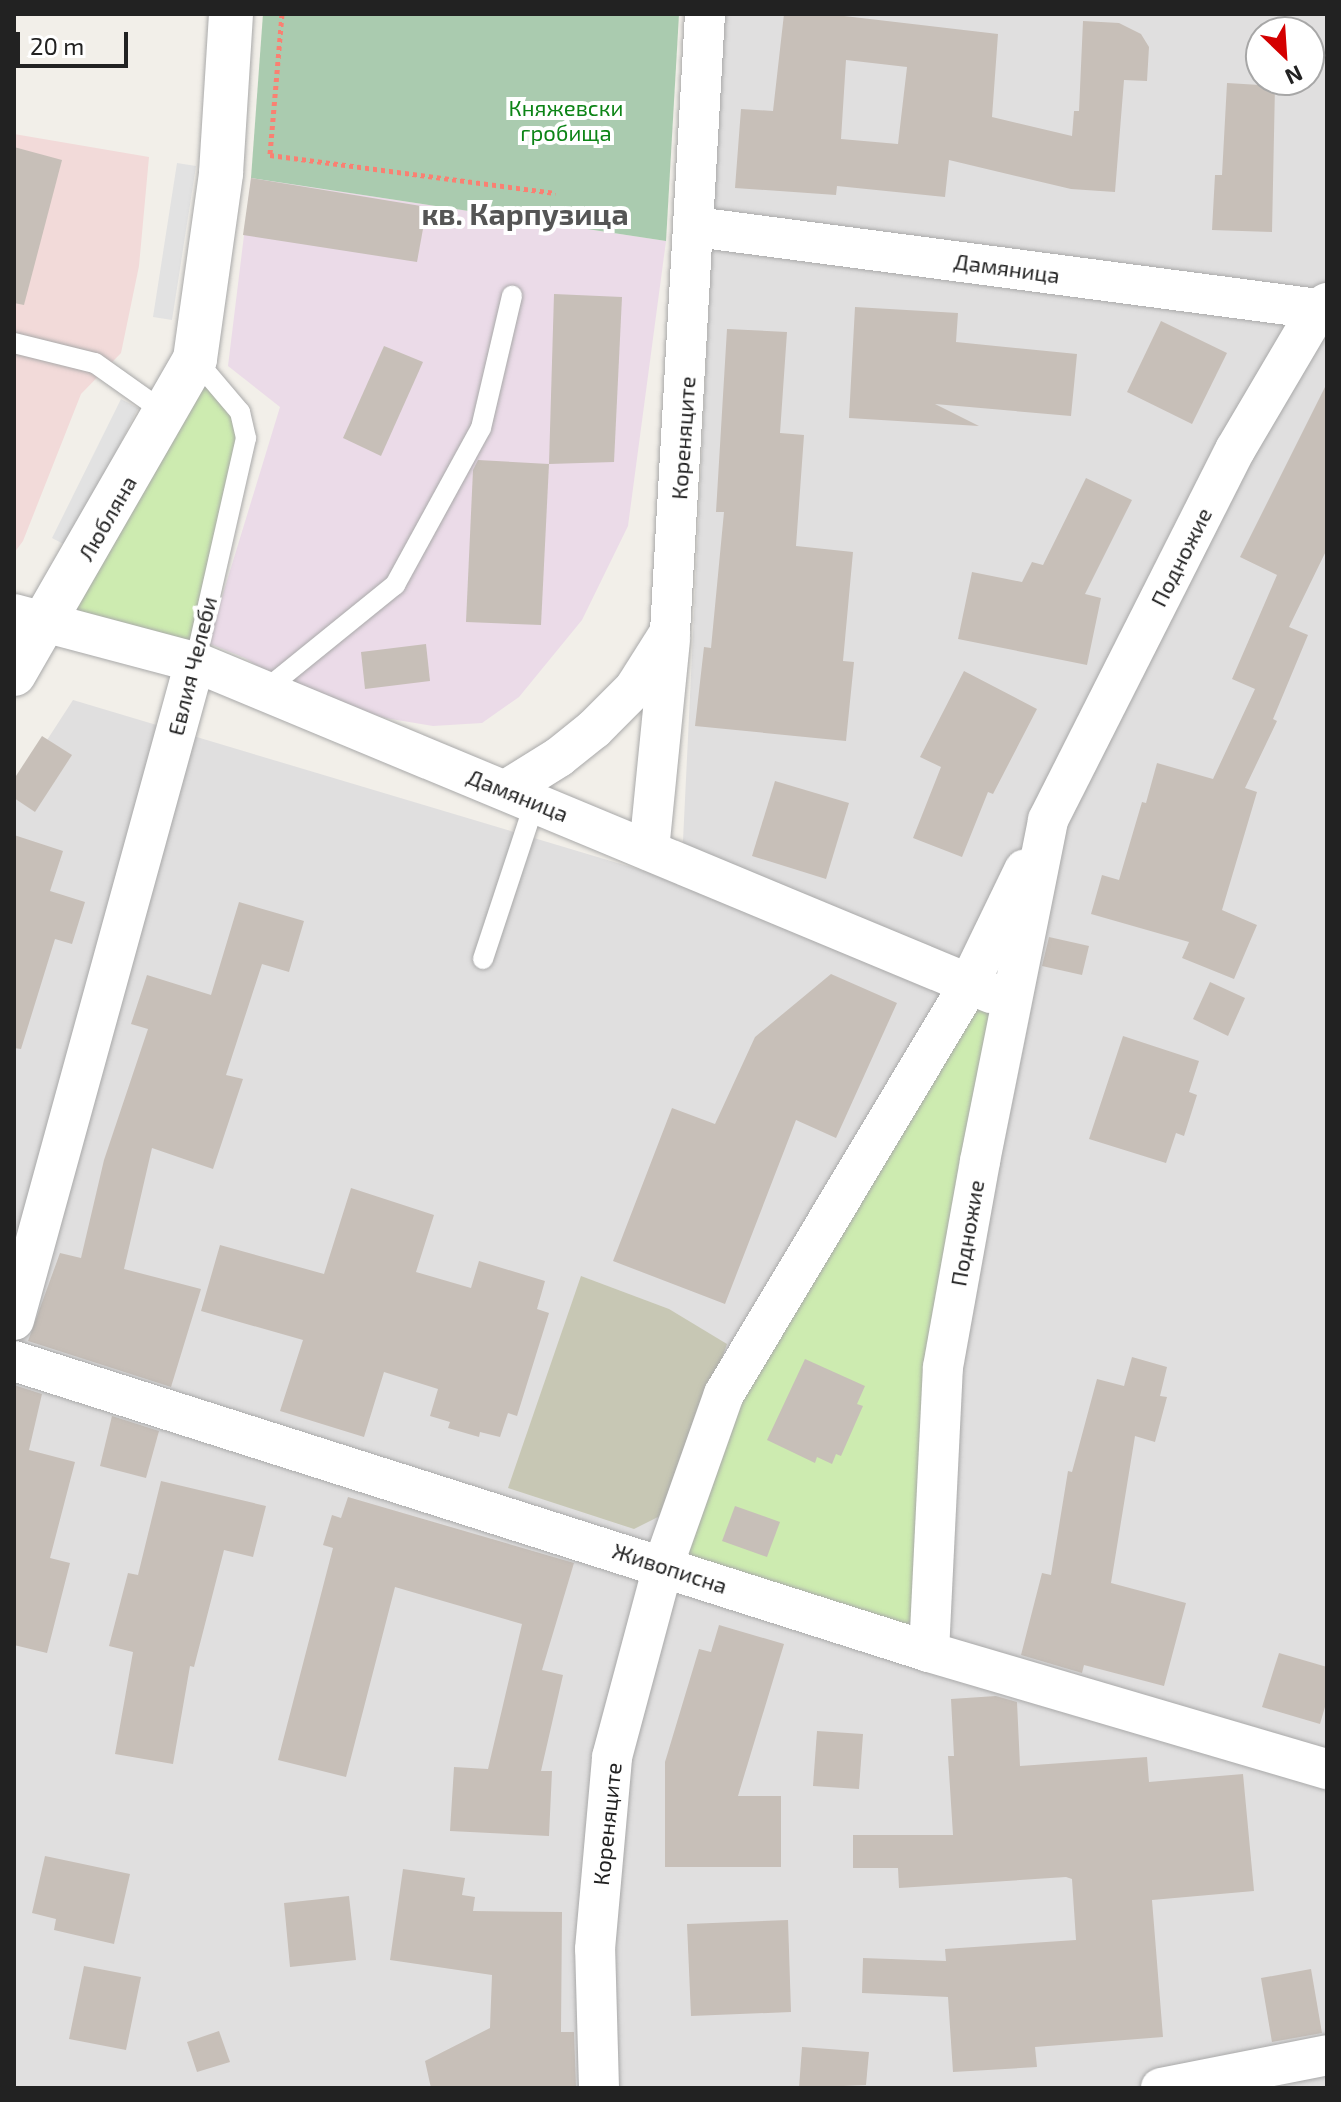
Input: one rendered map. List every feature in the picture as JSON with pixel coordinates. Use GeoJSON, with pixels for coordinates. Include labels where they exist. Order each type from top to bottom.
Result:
{"type":"FeatureCollection","features":[{"type":"Feature","properties":{"kind":"street"},"geometry":{"type":"LineString","coordinates":[[195,359],[221,173],[231,14]]}},
{"type":"Feature","properties":{"kind":"street","name":"Кореняците"},"geometry":{"type":"LineString","coordinates":[[521,796],[634,689],[670,632],[696,227],[705,14]]}},
{"type":"Feature","properties":{"kind":"street","name":"Дамяница"},"geometry":{"type":"LineString","coordinates":[[696,227],[1322,306]]}},
{"type":"Feature","properties":{"kind":"street","name":"Подножие"},"geometry":{"type":"LineString","coordinates":[[663,1566],[724,1394],[969,984],[1048,820],[1235,450],[1322,306]]}},
{"type":"Feature","properties":{"kind":"street","name":"Любляна"},"geometry":{"type":"LineString","coordinates":[[14,674],[30,618],[167,414],[195,359]]}},
{"type":"Feature","properties":{"kind":"street","name":"Дамяница"},"geometry":{"type":"LineString","coordinates":[[30,618],[195,662],[1013,1002]]}},
{"type":"Feature","properties":{"kind":"street"},"geometry":{"type":"LineString","coordinates":[[649,850],[670,632]]}},
{"type":"Feature","properties":{"kind":"street","name":"Евлия Челеби"},"geometry":{"type":"LineString","coordinates":[[14,1320],[195,662]]}},
{"type":"Feature","properties":{"kind":"street","name":"Подножие"},"geometry":{"type":"LineString","coordinates":[[929,1652],[943,1367],[980,1161],[1048,820]]}},
{"type":"Feature","properties":{"kind":"street","name":"Живописна"},"geometry":{"type":"LineString","coordinates":[[14,1361],[929,1652],[1327,1769]]}},
{"type":"Feature","properties":{"kind":"street","name":"Кореняците"},"geometry":{"type":"LineString","coordinates":[[599,2088],[595,1949],[612,1757],[663,1566]]}},
{"type":"Feature","properties":{"kind":"street"},"geometry":{"type":"LineString","coordinates":[[1161,2088],[1327,2055]]}},
{"type":"Feature","properties":{"kind":"lane"},"geometry":{"type":"LineString","coordinates":[[264,691],[395,585],[481,428],[512,296]]}},
{"type":"Feature","properties":{"kind":"lane"},"geometry":{"type":"LineString","coordinates":[[14,343],[95,363],[167,414]]}},
{"type":"Feature","properties":{"kind":"lane","name":"Евлия Челеби"},"geometry":{"type":"LineString","coordinates":[[195,359],[240,412],[246,438],[195,662]]}},
{"type":"Feature","properties":{"kind":"lane"},"geometry":{"type":"LineString","coordinates":[[483,959],[521,796]]}},
{"type":"Feature","properties":{"kind":"path"},"geometry":{"type":"LineString","coordinates":[[282,14],[270,155],[555,193]]}},
{"type":"Feature","properties":{"kind":"shaded area"},"geometry":{"type":"Polygon","coordinates":[[[723,14],[1327,14],[1327,2088],[14,2088],[14,791],[73,700],[681,882],[723,14]]]}},
{"type":"Feature","properties":{"kind":"shaded area"},"geometry":{"type":"Polygon","coordinates":[[[14,134],[149,157],[139,266],[121,353],[81,394],[23,541],[14,553],[14,134]]]}},
{"type":"Feature","properties":{"kind":"shaded area"},"geometry":{"type":"Polygon","coordinates":[[[177,163],[196,166],[172,320],[153,317],[177,163]]]}},
{"type":"Feature","properties":{"kind":"shaded area"},"geometry":{"type":"Polygon","coordinates":[[[251,178],[666,241],[628,526],[582,620],[519,697],[482,723],[433,726],[385,718],[291,688],[245,658],[208,643],[280,407],[228,366],[251,178]]]}},
{"type":"Feature","properties":{"kind":"shaded area"},"geometry":{"type":"Polygon","coordinates":[[[121,399],[138,408],[69,547],[52,538],[121,399]]]}},
{"type":"Feature","properties":{"kind":"shaded area"},"geometry":{"type":"Polygon","coordinates":[[[581,1276],[669,1309],[727,1344],[671,1498],[660,1516],[634,1529],[508,1488],[581,1276]]]}},
{"type":"Feature","properties":{"kind":"green space","name":"Княжевски гробища"},"geometry":{"type":"Polygon","coordinates":[[[263,14],[679,14],[666,241],[251,178],[263,14]]]}},
{"type":"Feature","properties":{"kind":"green space"},"geometry":{"type":"Polygon","coordinates":[[[195,359],[245,425],[195,662],[47,622],[195,359]]]}},
{"type":"Feature","properties":{"kind":"green space"},"geometry":{"type":"Polygon","coordinates":[[[969,984],[1013,1002],[979,1161],[929,1652],[663,1566],[724,1394],[969,984]]]}},
{"type":"Feature","properties":{"kind":"building"},"geometry":{"type":"Polygon","coordinates":[[[784,14],[827,14],[998,34],[992,117],[1072,136],[1074,111],[1079,111],[1083,21],[1119,23],[1141,34],[1149,47],[1147,81],[1124,80],[1115,192],[1071,189],[949,160],[945,197],[837,186],[836,195],[735,188],[741,109],[773,111],[784,14]],[[846,60],[841,139],[898,144],[907,67],[846,60]]]}},
{"type":"Feature","properties":{"kind":"building"},"geometry":{"type":"Polygon","coordinates":[[[1227,83],[1245,84],[1245,96],[1275,96],[1272,232],[1212,230],[1215,175],[1222,175],[1227,83]]]}},
{"type":"Feature","properties":{"kind":"building"},"geometry":{"type":"Polygon","coordinates":[[[14,147],[62,160],[24,305],[14,303],[14,147]]]}},
{"type":"Feature","properties":{"kind":"building"},"geometry":{"type":"Polygon","coordinates":[[[251,178],[427,207],[417,262],[243,235],[251,178]]]}},
{"type":"Feature","properties":{"kind":"building"},"geometry":{"type":"Polygon","coordinates":[[[554,294],[622,297],[614,462],[549,464],[554,294]]]}},
{"type":"Feature","properties":{"kind":"building"},"geometry":{"type":"Polygon","coordinates":[[[855,307],[958,313],[956,342],[1077,354],[1071,416],[935,404],[979,426],[849,418],[855,307]]]}},
{"type":"Feature","properties":{"kind":"building"},"geometry":{"type":"Polygon","coordinates":[[[1161,321],[1227,353],[1192,424],[1127,392],[1161,321]]]}},
{"type":"Feature","properties":{"kind":"building"},"geometry":{"type":"Polygon","coordinates":[[[727,329],[787,332],[780,433],[804,435],[796,546],[853,552],[843,661],[854,662],[846,741],[695,726],[704,647],[711,648],[724,512],[716,512],[727,329]]]}},
{"type":"Feature","properties":{"kind":"building"},"geometry":{"type":"Polygon","coordinates":[[[384,346],[423,362],[381,456],[343,438],[384,346]]]}},
{"type":"Feature","properties":{"kind":"building"},"geometry":{"type":"Polygon","coordinates":[[[1327,383],[1327,549],[1289,627],[1308,635],[1273,719],[1277,721],[1245,788],[1257,792],[1222,910],[1257,925],[1234,979],[1182,958],[1189,942],[1091,914],[1102,875],[1119,880],[1157,763],[1213,779],[1255,689],[1232,679],[1277,575],[1240,557],[1327,383]]]}},
{"type":"Feature","properties":{"kind":"building"},"geometry":{"type":"Polygon","coordinates":[[[478,460],[549,464],[541,625],[466,622],[473,470],[478,460]]]}},
{"type":"Feature","properties":{"kind":"building"},"geometry":{"type":"Polygon","coordinates":[[[1086,478],[1132,500],[1085,594],[1101,598],[1087,665],[958,639],[972,572],[1022,582],[1032,562],[1043,565],[1086,478]]]}},
{"type":"Feature","properties":{"kind":"building"},"geometry":{"type":"Polygon","coordinates":[[[426,644],[430,681],[365,689],[361,652],[426,644]]]}},
{"type":"Feature","properties":{"kind":"building"},"geometry":{"type":"Polygon","coordinates":[[[964,671],[1037,709],[993,794],[988,792],[962,857],[913,838],[941,767],[920,757],[964,671]]]}},
{"type":"Feature","properties":{"kind":"building"},"geometry":{"type":"Polygon","coordinates":[[[42,736],[72,755],[35,812],[14,798],[14,779],[42,736]]]}},
{"type":"Feature","properties":{"kind":"building"},"geometry":{"type":"Polygon","coordinates":[[[775,781],[849,803],[826,879],[752,856],[775,781]]]}},
{"type":"Feature","properties":{"kind":"building"},"geometry":{"type":"Polygon","coordinates":[[[14,835],[63,851],[50,891],[85,902],[72,944],[55,939],[21,1049],[14,1048],[14,835]]]}},
{"type":"Feature","properties":{"kind":"building"},"geometry":{"type":"Polygon","coordinates":[[[239,902],[304,921],[289,972],[262,964],[226,1075],[243,1079],[213,1169],[152,1148],[124,1269],[201,1289],[171,1387],[28,1341],[60,1253],[81,1258],[104,1160],[148,1029],[131,1024],[147,975],[211,995],[239,902]]]}},
{"type":"Feature","properties":{"kind":"building"},"geometry":{"type":"Polygon","coordinates":[[[1049,937],[1089,946],[1082,975],[1042,966],[1049,937]]]}},
{"type":"Feature","properties":{"kind":"building"},"geometry":{"type":"Polygon","coordinates":[[[831,974],[897,1003],[836,1138],[796,1120],[725,1304],[613,1261],[672,1108],[715,1124],[755,1037],[831,974]]]}},
{"type":"Feature","properties":{"kind":"building"},"geometry":{"type":"Polygon","coordinates":[[[1210,982],[1245,998],[1228,1036],[1193,1019],[1210,982]]]}},
{"type":"Feature","properties":{"kind":"building"},"geometry":{"type":"Polygon","coordinates":[[[1123,1036],[1199,1061],[1189,1092],[1197,1095],[1184,1136],[1176,1133],[1166,1163],[1089,1139],[1123,1036]]]}},
{"type":"Feature","properties":{"kind":"building"},"geometry":{"type":"Polygon","coordinates":[[[351,1188],[434,1215],[416,1272],[471,1288],[479,1261],[545,1281],[537,1309],[549,1313],[517,1416],[508,1413],[500,1437],[480,1432],[479,1437],[448,1428],[450,1422],[430,1416],[438,1389],[384,1372],[364,1437],[280,1411],[303,1340],[201,1311],[220,1245],[324,1274],[351,1188]]]}},
{"type":"Feature","properties":{"kind":"building"},"geometry":{"type":"Polygon","coordinates":[[[1132,1357],[1167,1367],[1160,1396],[1167,1397],[1155,1442],[1135,1436],[1111,1583],[1186,1603],[1164,1686],[1084,1665],[1082,1673],[1021,1655],[1042,1573],[1051,1575],[1068,1471],[1072,1472],[1097,1379],[1124,1386],[1132,1357]]]}},
{"type":"Feature","properties":{"kind":"building"},"geometry":{"type":"Polygon","coordinates":[[[805,1359],[865,1386],[857,1404],[863,1406],[841,1456],[836,1454],[832,1464],[817,1457],[815,1463],[767,1440],[805,1359]]]}},
{"type":"Feature","properties":{"kind":"building"},"geometry":{"type":"Polygon","coordinates":[[[14,1385],[42,1394],[29,1450],[75,1462],[50,1558],[70,1563],[47,1653],[14,1645],[14,1385]]]}},
{"type":"Feature","properties":{"kind":"building"},"geometry":{"type":"Polygon","coordinates":[[[112,1416],[159,1431],[146,1478],[100,1466],[112,1416]]]}},
{"type":"Feature","properties":{"kind":"building"},"geometry":{"type":"Polygon","coordinates":[[[161,1481],[266,1506],[253,1557],[224,1550],[194,1667],[190,1666],[173,1764],[115,1754],[133,1652],[109,1646],[128,1573],[138,1575],[161,1481]]]}},
{"type":"Feature","properties":{"kind":"building"},"geometry":{"type":"Polygon","coordinates":[[[348,1497],[574,1563],[542,1670],[563,1675],[541,1771],[552,1771],[549,1836],[450,1831],[454,1767],[488,1769],[522,1624],[395,1587],[346,1777],[278,1760],[333,1548],[323,1545],[332,1515],[341,1518],[348,1497]]]}},
{"type":"Feature","properties":{"kind":"building"},"geometry":{"type":"Polygon","coordinates":[[[735,1506],[780,1522],[767,1557],[722,1541],[735,1506]]]}},
{"type":"Feature","properties":{"kind":"building"},"geometry":{"type":"Polygon","coordinates":[[[719,1625],[784,1644],[738,1796],[781,1796],[781,1867],[665,1867],[665,1762],[699,1649],[711,1652],[719,1625]]]}},
{"type":"Feature","properties":{"kind":"building"},"geometry":{"type":"Polygon","coordinates":[[[1279,1653],[1327,1667],[1327,1700],[1320,1724],[1262,1707],[1279,1653]]]}},
{"type":"Feature","properties":{"kind":"building"},"geometry":{"type":"Polygon","coordinates":[[[996,1696],[1017,1702],[1020,1766],[1147,1757],[1149,1782],[1243,1774],[1254,1891],[1152,1900],[1163,2037],[1035,2047],[1037,2067],[953,2072],[948,1997],[862,1993],[863,1958],[946,1961],[945,1949],[1076,1940],[1072,1879],[1066,1877],[899,1888],[898,1868],[853,1868],[853,1835],[953,1835],[948,1756],[954,1756],[951,1699],[996,1696]]]}},
{"type":"Feature","properties":{"kind":"building"},"geometry":{"type":"Polygon","coordinates":[[[817,1731],[863,1734],[859,1789],[813,1786],[817,1731]]]}},
{"type":"Feature","properties":{"kind":"building"},"geometry":{"type":"Polygon","coordinates":[[[45,1856],[130,1874],[114,1944],[54,1930],[56,1919],[32,1913],[45,1856]]]}},
{"type":"Feature","properties":{"kind":"building"},"geometry":{"type":"Polygon","coordinates":[[[403,1869],[465,1878],[462,1895],[475,1897],[473,1911],[562,1912],[561,2032],[574,2032],[576,2088],[431,2088],[425,2061],[490,2028],[492,1975],[390,1960],[403,1869]]]}},
{"type":"Feature","properties":{"kind":"building"},"geometry":{"type":"Polygon","coordinates":[[[349,1896],[356,1960],[290,1967],[284,1903],[349,1896]]]}},
{"type":"Feature","properties":{"kind":"building"},"geometry":{"type":"Polygon","coordinates":[[[788,1920],[791,2012],[691,2016],[687,1924],[788,1920]]]}},
{"type":"Feature","properties":{"kind":"building"},"geometry":{"type":"Polygon","coordinates":[[[84,1966],[141,1977],[126,2050],[69,2039],[84,1966]]]}},
{"type":"Feature","properties":{"kind":"building"},"geometry":{"type":"Polygon","coordinates":[[[1311,1969],[1322,2033],[1272,2042],[1261,1978],[1311,1969]]]}},
{"type":"Feature","properties":{"kind":"building"},"geometry":{"type":"Polygon","coordinates":[[[219,2031],[230,2062],[197,2072],[187,2042],[219,2031]]]}},
{"type":"Feature","properties":{"kind":"building"},"geometry":{"type":"Polygon","coordinates":[[[802,2047],[869,2052],[866,2085],[799,2088],[802,2047]]]}},
{"type":"Feature","properties":{"kind":"district","name":"кв. Карпузица"},"geometry":{"type":"Point","coordinates":[525,213]}}]}
